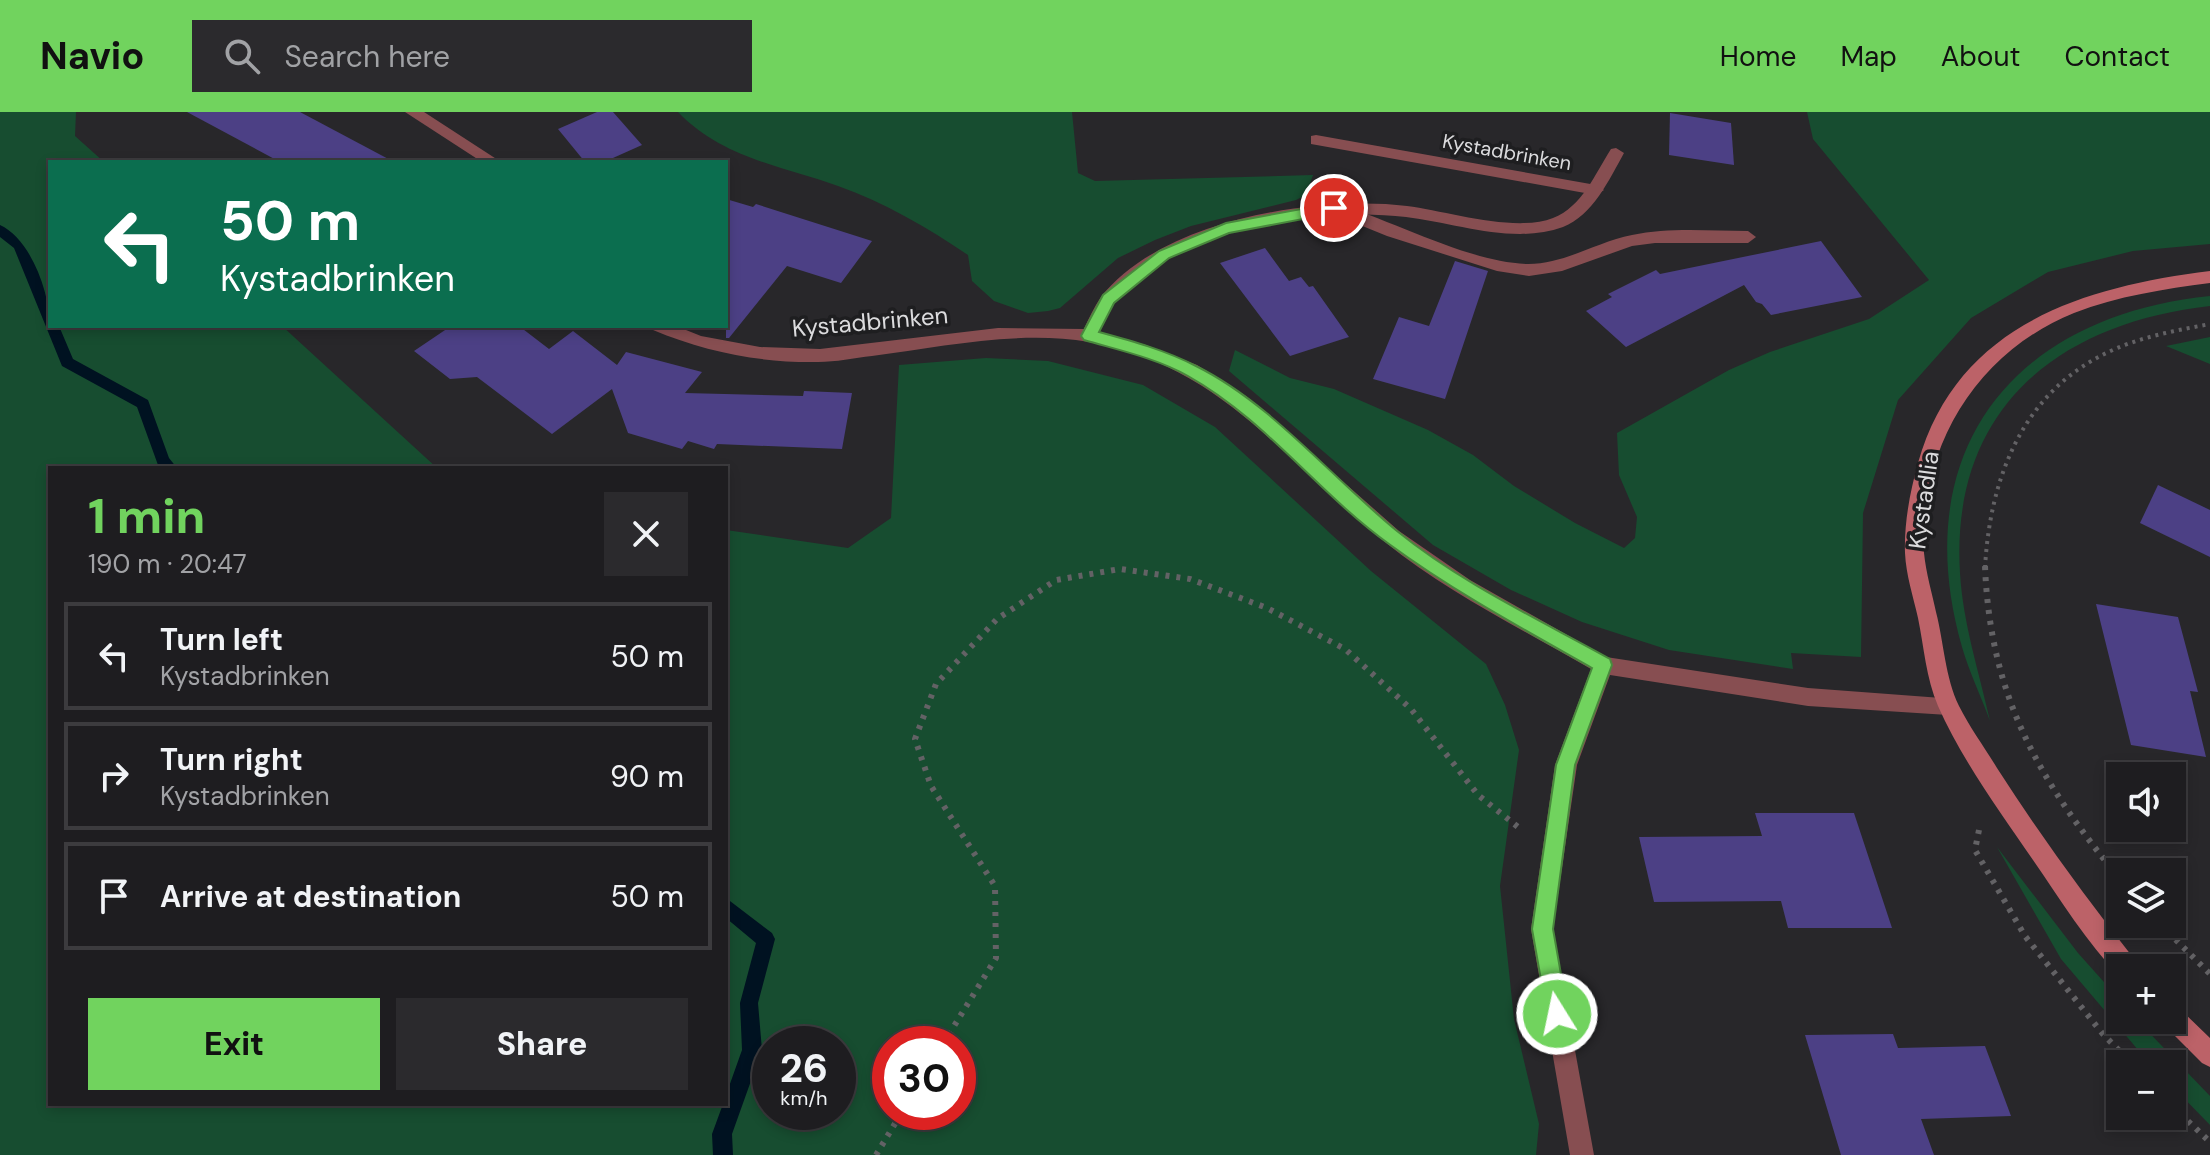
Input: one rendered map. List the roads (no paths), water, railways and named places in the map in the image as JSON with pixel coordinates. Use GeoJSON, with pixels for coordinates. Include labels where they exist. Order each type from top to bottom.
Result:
{"type":"FeatureCollection","features":[{"type":"Feature","properties":{"kind":"street"},"geometry":{"type":"LineString","coordinates":[[413,112],[490,160]]}},
{"type":"Feature","properties":{"kind":"street","name":"Kystadbrinken"},"geometry":{"type":"LineString","coordinates":[[1316,140],[1596,190]]}},
{"type":"Feature","properties":{"kind":"street","name":"Kystadbrinken"},"geometry":{"type":"LineString","coordinates":[[1089,336],[1109,299],[1164,255],[1226,228],[1334,208],[1401,210],[1529,229],[1557,223],[1577,211],[1596,190],[1616,153]]}},
{"type":"Feature","properties":{"kind":"street"},"geometry":{"type":"LineString","coordinates":[[1334,208],[1393,232],[1503,267],[1529,270],[1562,265],[1630,241],[1655,237],[1748,237]]}},
{"type":"Feature","properties":{"kind":"street","name":"Kystadlia"},"geometry":{"type":"LineString","coordinates":[[2117,954],[2017,820],[1948,706],[1915,563],[1918,511],[1926,459],[1953,400],[1990,355],[2017,335],[2071,305],[2101,295],[2210,277]]}},
{"type":"Feature","properties":{"kind":"street","name":"Kystadbrinken"},"geometry":{"type":"LineString","coordinates":[[664,328],[698,342],[760,353],[820,356],[998,334],[1089,336],[1140,350],[1191,370],[1240,401],[1392,537],[1463,586],[1603,665]]}},
{"type":"Feature","properties":{"kind":"street"},"geometry":{"type":"LineString","coordinates":[[1582,1155],[1542,929],[1566,765],[1603,665],[1808,697],[1948,706]]}},
{"type":"Feature","properties":{"kind":"street"},"geometry":{"type":"LineString","coordinates":[[2186,1031],[2210,1055]]}},
{"type":"Feature","properties":{"kind":"waterway"},"geometry":{"type":"LineString","coordinates":[[0,230],[19,246],[48,316]]}},
{"type":"Feature","properties":{"kind":"waterway"},"geometry":{"type":"LineString","coordinates":[[53,328],[67,362],[143,404],[163,461],[168,466]]}},
{"type":"Feature","properties":{"kind":"waterway"},"geometry":{"type":"LineString","coordinates":[[723,1155],[722,1134],[752,1050],[749,1003],[766,939],[728,909]]}}]}
